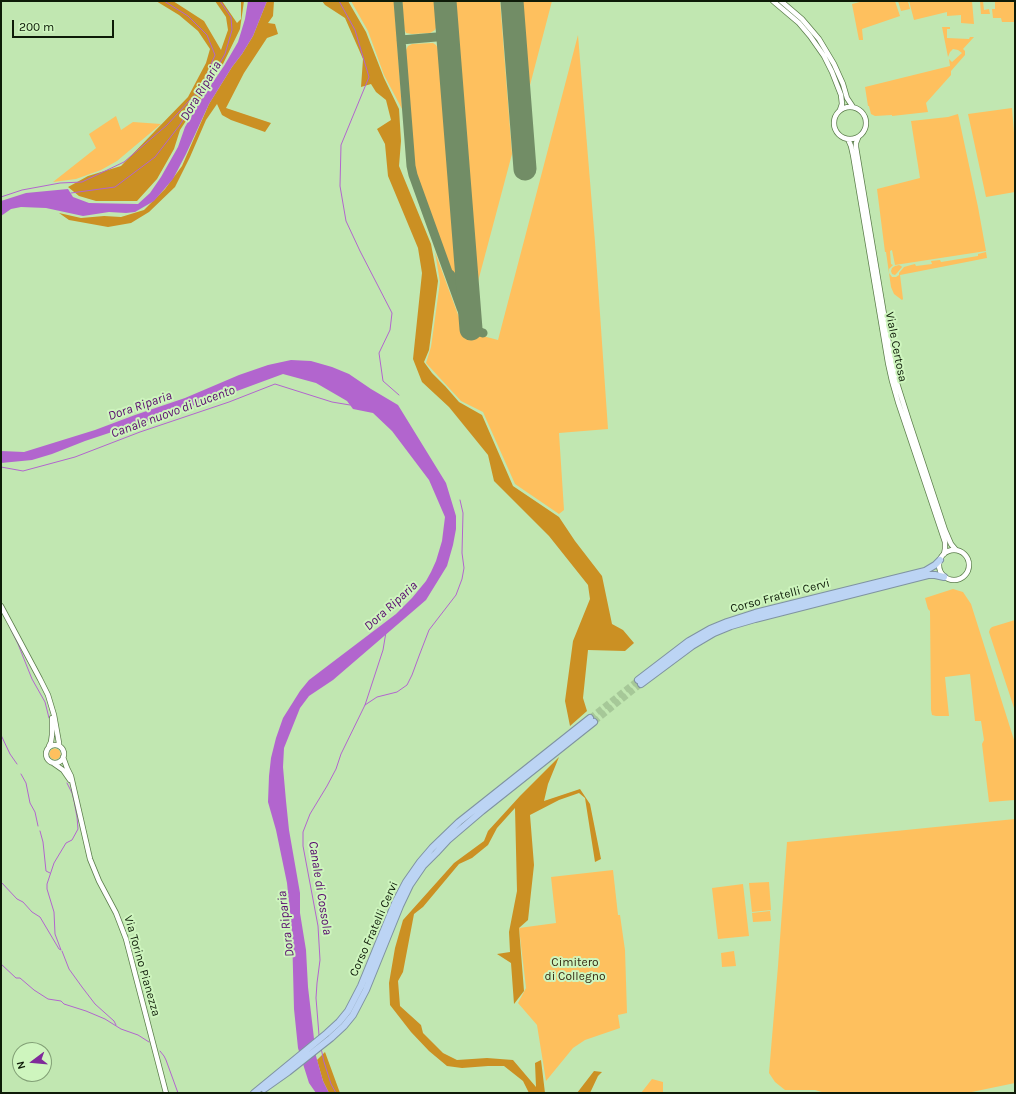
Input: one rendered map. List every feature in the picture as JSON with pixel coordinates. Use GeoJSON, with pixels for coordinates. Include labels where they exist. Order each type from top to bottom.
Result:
{"type":"FeatureCollection","features":[{"type":"Feature","properties":{"kind":"highway","name":"Corso Fratelli Cervi"},"geometry":{"type":"LineString","coordinates":[[940,560],[931,569],[925,571],[756,613],[727,622],[710,629],[689,641],[640,682],[692,646],[714,633],[731,626],[928,575],[944,577]]}},
{"type":"Feature","properties":{"kind":"highway","name":"Corso Fratelli Cervi"},"geometry":{"type":"LineString","coordinates":[[275,1078],[329,1035],[344,1026],[353,1015],[360,1002],[400,906],[410,885],[423,866],[461,828],[571,740],[592,720],[459,822],[420,862],[406,882],[395,903],[355,999],[348,1011],[329,1035]]}},
{"type":"Feature","properties":{"kind":"highway"},"geometry":{"type":"LineString","coordinates":[[248,1093],[262,1083],[275,1078]]}},
{"type":"Feature","properties":{"kind":"highway"},"geometry":{"type":"LineString","coordinates":[[254,1093],[275,1078]]}},
{"type":"Feature","properties":{"kind":"highway"},"geometry":{"type":"LineString","coordinates":[[259,1093],[275,1078]]}},
{"type":"Feature","properties":{"kind":"highway"},"geometry":{"type":"LineString","coordinates":[[264,1093],[275,1078]]}},
{"type":"Feature","properties":{"kind":"main road"},"geometry":{"type":"LineString","coordinates":[[773,1],[799,23],[810,36],[824,56],[832,72],[841,95],[842,104],[835,118],[835,127],[839,135],[848,139],[858,138],[865,131],[867,122],[863,113],[861,110],[853,107],[840,110]]}},
{"type":"Feature","properties":{"kind":"main road"},"geometry":{"type":"LineString","coordinates":[[781,1],[802,20],[819,39],[834,64],[843,84],[847,98],[853,107]]}},
{"type":"Feature","properties":{"kind":"main road","name":"Viale Certosa"},"geometry":{"type":"LineString","coordinates":[[858,138],[856,147],[896,380],[945,530],[951,544],[956,550]]}},
{"type":"Feature","properties":{"kind":"main road","name":"Viale Certosa"},"geometry":{"type":"LineString","coordinates":[[848,139],[853,155],[892,381],[945,542],[944,554]]}},
{"type":"Feature","properties":{"kind":"main road"},"geometry":{"type":"LineString","coordinates":[[956,550],[964,553],[970,564],[968,572],[964,577],[953,581],[944,577],[939,568],[940,560],[944,554],[948,551],[956,550]]}},
{"type":"Feature","properties":{"kind":"main road"},"geometry":{"type":"LineString","coordinates":[[1,606],[48,695],[52,711],[55,723],[59,746],[64,752],[61,761],[54,763],[48,761],[46,756],[52,735],[52,711]]}},
{"type":"Feature","properties":{"kind":"main road"},"geometry":{"type":"LineString","coordinates":[[49,747],[53,745],[59,746]]}},
{"type":"Feature","properties":{"kind":"main road","name":"Via Torino Pianezza"},"geometry":{"type":"LineString","coordinates":[[63,757],[71,776],[90,859],[116,913],[126,939],[159,1066],[164,1093]]}},
{"type":"Feature","properties":{"kind":"main road","name":"Via Torino Pianezza"},"geometry":{"type":"LineString","coordinates":[[54,763],[63,770],[72,784]]}},
{"type":"Feature","properties":{"kind":"green space"},"geometry":{"type":"Polygon","coordinates":[[[351,1],[394,1],[402,109],[384,75],[368,31],[351,1]]]}},
{"type":"Feature","properties":{"kind":"green space"},"geometry":{"type":"Polygon","coordinates":[[[402,1],[435,1],[437,25],[435,30],[430,33],[406,33],[404,28],[402,1]]]}},
{"type":"Feature","properties":{"kind":"green space"},"geometry":{"type":"Polygon","coordinates":[[[453,1],[500,1],[512,154],[476,289],[453,1]]]}},
{"type":"Feature","properties":{"kind":"green space"},"geometry":{"type":"Polygon","coordinates":[[[522,1],[552,1],[529,89],[522,1]]]}},
{"type":"Feature","properties":{"kind":"green space"},"geometry":{"type":"Polygon","coordinates":[[[864,1],[895,1],[900,16],[862,29],[863,40],[859,40],[852,4],[864,1]]]}},
{"type":"Feature","properties":{"kind":"green space"},"geometry":{"type":"Polygon","coordinates":[[[898,1],[908,1],[910,9],[901,11],[898,1]]]}},
{"type":"Feature","properties":{"kind":"green space"},"geometry":{"type":"Polygon","coordinates":[[[909,1],[972,1],[974,24],[961,23],[961,15],[947,16],[947,12],[914,20],[909,1]]]}},
{"type":"Feature","properties":{"kind":"green space"},"geometry":{"type":"Polygon","coordinates":[[[980,1],[983,1],[984,10],[989,9],[990,14],[981,14],[980,1]]]}},
{"type":"Feature","properties":{"kind":"green space"},"geometry":{"type":"Polygon","coordinates":[[[995,1],[1015,1],[1015,22],[1002,22],[1001,18],[993,18],[992,9],[995,9],[995,1]]]}},
{"type":"Feature","properties":{"kind":"green space"},"geometry":{"type":"Polygon","coordinates":[[[942,27],[950,27],[950,29],[947,29],[947,38],[969,39],[970,37],[974,37],[963,49],[965,51],[965,55],[951,71],[951,75],[926,103],[928,112],[892,116],[875,116],[871,114],[865,87],[950,66],[949,59],[952,62],[962,53],[953,49],[948,57],[942,27]]]}},
{"type":"Feature","properties":{"kind":"green space"},"geometry":{"type":"Polygon","coordinates":[[[578,35],[595,242],[608,429],[559,433],[564,510],[559,514],[515,484],[483,412],[461,401],[426,363],[431,347],[440,282],[435,252],[464,331],[498,340],[578,35]]]}},
{"type":"Feature","properties":{"kind":"green space"},"geometry":{"type":"Polygon","coordinates":[[[433,43],[439,50],[457,272],[455,274],[452,273],[415,172],[405,52],[408,46],[412,44],[433,43]]]}},
{"type":"Feature","properties":{"kind":"green space"},"geometry":{"type":"Polygon","coordinates":[[[1012,108],[1015,145],[1015,192],[986,197],[968,114],[1012,108]]]}},
{"type":"Feature","properties":{"kind":"green space"},"geometry":{"type":"Polygon","coordinates":[[[958,114],[986,251],[895,265],[892,250],[890,251],[891,264],[893,265],[889,269],[889,273],[877,189],[920,178],[911,121],[948,117],[958,114]]]}},
{"type":"Feature","properties":{"kind":"green space"},"geometry":{"type":"Polygon","coordinates":[[[116,116],[121,130],[133,122],[161,124],[117,161],[101,170],[76,179],[53,182],[96,148],[89,134],[116,116]]]}},
{"type":"Feature","properties":{"kind":"green space"},"geometry":{"type":"Polygon","coordinates":[[[986,252],[987,258],[900,275],[902,300],[894,294],[891,287],[889,273],[892,277],[896,277],[904,267],[911,265],[915,264],[916,266],[932,264],[931,261],[940,260],[941,262],[978,256],[978,254],[986,252]]]}},
{"type":"Feature","properties":{"kind":"green space"},"geometry":{"type":"Polygon","coordinates":[[[899,265],[902,267],[895,275],[892,274],[892,268],[899,265]]]}},
{"type":"Feature","properties":{"kind":"green space"},"geometry":{"type":"Polygon","coordinates":[[[953,589],[963,592],[971,604],[1015,743],[1015,800],[989,802],[982,744],[984,740],[981,721],[975,721],[970,674],[945,677],[949,716],[932,715],[930,611],[925,598],[953,589]]]}},
{"type":"Feature","properties":{"kind":"green space"},"geometry":{"type":"Polygon","coordinates":[[[1015,620],[1015,711],[989,632],[992,627],[1015,620]]]}},
{"type":"Feature","properties":{"kind":"green space"},"geometry":{"type":"Polygon","coordinates":[[[55,748],[59,750],[61,754],[59,758],[55,760],[51,758],[49,754],[51,750],[55,748]]]}},
{"type":"Feature","properties":{"kind":"green space"},"geometry":{"type":"Polygon","coordinates":[[[1015,819],[1015,1083],[967,1093],[825,1093],[815,1090],[785,1090],[775,1082],[769,1073],[787,842],[1015,819]]]}},
{"type":"Feature","properties":{"kind":"green space","name":"Cimitero di Collegno"},"geometry":{"type":"Polygon","coordinates":[[[613,870],[618,915],[620,915],[625,950],[627,1013],[618,1015],[620,1028],[585,1040],[573,1048],[546,1081],[537,1025],[518,1003],[526,988],[519,928],[556,923],[551,877],[613,870]]]}},
{"type":"Feature","properties":{"kind":"green space"},"geometry":{"type":"Polygon","coordinates":[[[769,882],[771,910],[752,912],[749,883],[769,882]]]}},
{"type":"Feature","properties":{"kind":"green space"},"geometry":{"type":"Polygon","coordinates":[[[743,884],[749,936],[718,939],[712,888],[743,884]]]}},
{"type":"Feature","properties":{"kind":"green space"},"geometry":{"type":"Polygon","coordinates":[[[770,911],[771,921],[753,922],[752,913],[770,911]]]}},
{"type":"Feature","properties":{"kind":"green space"},"geometry":{"type":"Polygon","coordinates":[[[734,951],[736,966],[722,967],[721,953],[734,951]]]}},
{"type":"Feature","properties":{"kind":"green space"},"geometry":{"type":"Polygon","coordinates":[[[652,1079],[663,1082],[663,1093],[641,1093],[652,1079]]]}},
{"type":"Feature","properties":{"kind":"shaded area"},"geometry":{"type":"Polygon","coordinates":[[[156,1],[173,1],[204,21],[221,50],[228,30],[226,17],[215,1],[222,1],[237,23],[241,19],[241,1],[244,1],[240,29],[222,66],[180,130],[174,149],[157,179],[137,201],[96,201],[79,196],[68,187],[88,176],[121,166],[188,97],[206,63],[210,49],[198,31],[179,15],[156,1]]]}},
{"type":"Feature","properties":{"kind":"shaded area"},"geometry":{"type":"Polygon","coordinates":[[[267,1],[274,1],[273,16],[268,23],[275,24],[278,34],[267,38],[244,73],[226,108],[271,123],[265,132],[231,120],[222,115],[217,104],[206,120],[175,187],[149,212],[131,223],[108,227],[69,220],[59,213],[81,218],[104,216],[121,217],[144,210],[165,189],[182,166],[209,104],[253,36],[267,1]]]}},
{"type":"Feature","properties":{"kind":"shaded area"},"geometry":{"type":"Polygon","coordinates":[[[322,1],[348,1],[366,32],[384,78],[399,109],[401,141],[399,166],[431,244],[438,281],[429,350],[424,362],[432,373],[459,402],[482,415],[513,486],[559,517],[575,541],[602,576],[612,624],[623,630],[634,643],[625,651],[588,650],[583,698],[587,711],[570,726],[565,701],[573,641],[590,599],[588,585],[549,536],[494,481],[488,455],[449,407],[422,382],[413,359],[422,273],[418,248],[388,176],[385,144],[377,129],[391,120],[386,100],[376,92],[371,84],[361,87],[363,59],[345,18],[325,5],[322,1]]]}},
{"type":"Feature","properties":{"kind":"shaded area"},"geometry":{"type":"Polygon","coordinates":[[[559,757],[548,784],[544,801],[580,789],[590,804],[601,859],[595,862],[585,798],[579,793],[559,800],[530,815],[534,865],[528,920],[519,928],[524,991],[514,1004],[511,963],[497,954],[510,952],[509,932],[517,891],[515,808],[497,828],[488,845],[472,858],[459,864],[423,907],[414,914],[403,972],[398,981],[400,1006],[421,1025],[423,1033],[443,1053],[457,1060],[487,1058],[513,1060],[536,1087],[535,1063],[541,1060],[545,1093],[529,1093],[523,1081],[504,1066],[462,1068],[447,1066],[429,1051],[411,1032],[390,1005],[389,983],[395,948],[403,920],[454,863],[484,841],[488,831],[559,757]]]}},
{"type":"Feature","properties":{"kind":"shaded area"},"geometry":{"type":"Polygon","coordinates":[[[325,1052],[340,1093],[329,1093],[323,1081],[317,1060],[325,1052]]]}},
{"type":"Feature","properties":{"kind":"shaded area"},"geometry":{"type":"Polygon","coordinates":[[[594,1071],[602,1072],[598,1076],[590,1093],[577,1093],[594,1071]]]}},
{"type":"Feature","properties":{"kind":"water"},"geometry":{"type":"Polygon","coordinates":[[[248,1],[267,1],[253,36],[209,104],[173,179],[154,201],[135,212],[126,213],[109,212],[83,216],[46,208],[21,207],[11,209],[1,216],[1,201],[26,193],[68,189],[73,197],[89,203],[138,204],[150,193],[161,177],[178,147],[185,127],[238,42],[245,19],[248,1]]]}},
{"type":"Feature","properties":{"kind":"water"},"geometry":{"type":"Polygon","coordinates":[[[291,360],[311,361],[349,374],[398,405],[446,483],[456,516],[456,529],[447,566],[426,600],[333,680],[309,696],[300,708],[284,748],[283,767],[289,830],[300,893],[300,913],[306,950],[308,987],[316,1056],[323,1081],[329,1093],[316,1093],[309,1083],[298,1048],[294,1009],[292,932],[287,883],[276,830],[268,802],[271,758],[283,718],[300,691],[309,680],[396,614],[426,581],[436,561],[442,541],[445,517],[429,480],[392,431],[373,413],[353,409],[347,401],[316,383],[283,374],[125,430],[112,432],[85,441],[52,454],[32,460],[1,463],[1,451],[24,452],[95,430],[185,398],[239,375],[268,365],[291,360]]]}},
{"type":"Feature","properties":{"kind":"waterway","name":"Canale nuovo di Lucento"},"geometry":{"type":"LineString","coordinates":[[1,197],[22,190],[60,183],[82,182],[124,162],[167,125],[201,88],[215,55],[207,35],[188,16],[164,1]]}},
{"type":"Feature","properties":{"kind":"waterway","name":"Dora Riparia"},"geometry":{"type":"LineString","coordinates":[[71,193],[115,187],[155,157],[179,126],[209,82],[225,54],[232,30],[231,17],[220,1]]}},
{"type":"Feature","properties":{"kind":"waterway"},"geometry":{"type":"LineString","coordinates":[[339,1],[355,30],[369,77],[341,145],[340,186],[346,221],[392,313],[390,330],[379,353],[383,381],[399,395]]}},
{"type":"Feature","properties":{"kind":"waterway","name":"Canale nuovo di Lucento"},"geometry":{"type":"LineString","coordinates":[[1,467],[23,471],[75,457],[275,384],[332,402],[350,405]]}},
{"type":"Feature","properties":{"kind":"waterway"},"geometry":{"type":"LineString","coordinates":[[365,705],[377,697],[397,692],[407,685],[429,630],[456,595],[462,579],[464,568],[462,553],[463,513],[460,500]]}},
{"type":"Feature","properties":{"kind":"waterway"},"geometry":{"type":"LineString","coordinates":[[11,630],[32,679],[45,702],[49,718]]}},
{"type":"Feature","properties":{"kind":"waterway","name":"Canale di Cossola"},"geometry":{"type":"LineString","coordinates":[[319,1035],[316,998],[320,960],[318,926],[303,846],[303,832],[310,814],[336,769],[341,754],[365,705],[383,650],[386,632]]}},
{"type":"Feature","properties":{"kind":"waterway"},"geometry":{"type":"LineString","coordinates":[[1,735],[10,754],[17,764]]}},
{"type":"Feature","properties":{"kind":"waterway"},"geometry":{"type":"LineString","coordinates":[[21,774],[26,783],[30,803],[35,812],[38,826]]}},
{"type":"Feature","properties":{"kind":"waterway"},"geometry":{"type":"LineString","coordinates":[[1,882],[17,899],[23,902],[32,912],[40,917],[61,950],[55,934],[54,912],[47,889],[47,884],[54,863],[66,843],[72,840],[78,829],[74,801],[67,783]]}},
{"type":"Feature","properties":{"kind":"waterway"},"geometry":{"type":"LineString","coordinates":[[40,831],[43,842],[46,871],[50,873]]}},
{"type":"Feature","properties":{"kind":"waterway"},"geometry":{"type":"LineString","coordinates":[[62,951],[69,969],[82,987],[95,1004],[114,1021],[116,1025]]}},
{"type":"Feature","properties":{"kind":"waterway"},"geometry":{"type":"LineString","coordinates":[[1,964],[16,978],[20,978],[48,999],[61,1001],[64,1004],[105,1019],[121,1029],[138,1035],[149,1042]]}},
{"type":"Feature","properties":{"kind":"waterway","name":"Canale di Cossola"},"geometry":{"type":"LineString","coordinates":[[321,1048],[331,1084],[336,1093]]}},
{"type":"Feature","properties":{"kind":"waterway"},"geometry":{"type":"LineString","coordinates":[[160,1051],[166,1060],[178,1093]]}},
{"type":"Feature","properties":{"kind":"taxiway"},"geometry":{"type":"LineString","coordinates":[[398,1],[411,166],[413,175],[461,308],[471,329],[483,333]]}},
{"type":"Feature","properties":{"kind":"taxiway"},"geometry":{"type":"LineString","coordinates":[[401,40],[448,36]]}},
{"type":"Feature","properties":{"kind":"taxiway"},"geometry":{"type":"LineString","coordinates":[[450,274],[458,282],[465,281],[467,277]]}},
{"type":"Feature","properties":{"kind":"runway"},"geometry":{"type":"LineString","coordinates":[[445,1],[471,329]]}},
{"type":"Feature","properties":{"kind":"runway"},"geometry":{"type":"LineString","coordinates":[[512,1],[525,169]]}},
{"type":"Feature","properties":{"kind":"tunnel"},"geometry":{"type":"LineString","coordinates":[[590,718],[638,680]]}},
{"type":"Feature","properties":{"kind":"tunnel"},"geometry":{"type":"LineString","coordinates":[[594,722],[641,684]]}}]}
